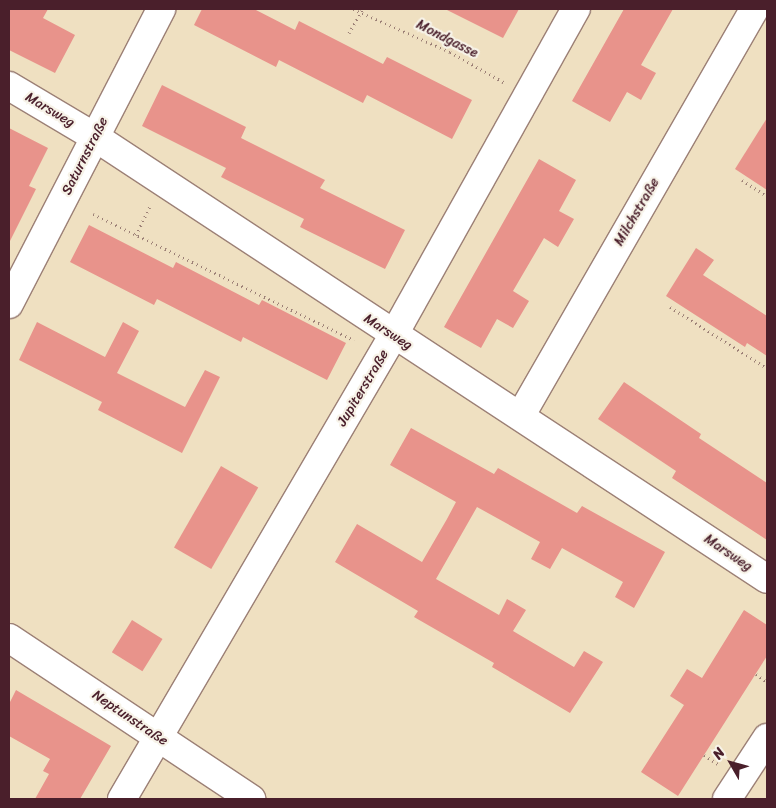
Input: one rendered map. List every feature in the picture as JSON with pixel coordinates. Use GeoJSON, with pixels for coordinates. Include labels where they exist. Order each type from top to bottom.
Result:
{"type":"FeatureCollection","features":[{"type":"Feature","properties":{"kind":"street","name":"Saturnstraße"},"geometry":{"type":"LineString","coordinates":[[9,304],[161,9]]}},
{"type":"Feature","properties":{"kind":"street","name":"Jupiterstraße"},"geometry":{"type":"LineString","coordinates":[[122,799],[388,345],[576,9]]}},
{"type":"Feature","properties":{"kind":"street","name":"Milchstraße"},"geometry":{"type":"LineString","coordinates":[[521,416],[754,9]]}},
{"type":"Feature","properties":{"kind":"street","name":"Marsweg"},"geometry":{"type":"LineString","coordinates":[[9,86],[94,137],[162,182],[388,345],[521,416],[767,579]]}},
{"type":"Feature","properties":{"kind":"street","name":"Neptunstraße"},"geometry":{"type":"LineString","coordinates":[[9,638],[251,799]]}},
{"type":"Feature","properties":{"kind":"street"},"geometry":{"type":"LineString","coordinates":[[727,799],[767,738]]}},
{"type":"Feature","properties":{"kind":"path","name":"Mondgasse"},"geometry":{"type":"LineString","coordinates":[[353,9],[362,10],[450,52],[528,95]]}},
{"type":"Feature","properties":{"kind":"path"},"geometry":{"type":"LineString","coordinates":[[349,33],[362,10]]}},
{"type":"Feature","properties":{"kind":"path"},"geometry":{"type":"LineString","coordinates":[[742,180],[767,196]]}},
{"type":"Feature","properties":{"kind":"path"},"geometry":{"type":"LineString","coordinates":[[136,235],[162,182]]}},
{"type":"Feature","properties":{"kind":"path"},"geometry":{"type":"LineString","coordinates":[[93,214],[136,235],[388,345]]}},
{"type":"Feature","properties":{"kind":"path"},"geometry":{"type":"LineString","coordinates":[[670,307],[767,368]]}},
{"type":"Feature","properties":{"kind":"path"},"geometry":{"type":"LineString","coordinates":[[756,674],[767,682]]}},
{"type":"Feature","properties":{"kind":"building"},"geometry":{"type":"Polygon","coordinates":[[[9,9],[48,9],[43,18],[75,35],[55,73],[9,50],[9,9]]]}},
{"type":"Feature","properties":{"kind":"building"},"geometry":{"type":"Polygon","coordinates":[[[202,9],[254,9],[295,30],[299,21],[383,64],[387,57],[472,100],[452,139],[367,95],[363,103],[279,60],[276,67],[194,25],[202,9]]]}},
{"type":"Feature","properties":{"kind":"building"},"geometry":{"type":"Polygon","coordinates":[[[445,9],[519,9],[503,38],[445,9]]]}},
{"type":"Feature","properties":{"kind":"building"},"geometry":{"type":"Polygon","coordinates":[[[624,9],[673,9],[641,65],[656,73],[641,100],[627,92],[610,122],[572,101],[624,9]]]}},
{"type":"Feature","properties":{"kind":"building"},"geometry":{"type":"Polygon","coordinates":[[[162,85],[246,127],[241,138],[325,180],[320,188],[405,230],[385,269],[300,227],[304,219],[221,177],[226,168],[142,126],[162,85]]]}},
{"type":"Feature","properties":{"kind":"building"},"geometry":{"type":"Polygon","coordinates":[[[767,118],[767,190],[735,169],[767,118]]]}},
{"type":"Feature","properties":{"kind":"building"},"geometry":{"type":"Polygon","coordinates":[[[9,128],[48,148],[29,186],[36,189],[9,243],[9,128]]]}},
{"type":"Feature","properties":{"kind":"building"},"geometry":{"type":"Polygon","coordinates":[[[539,159],[576,180],[559,211],[574,219],[558,247],[544,238],[513,291],[529,301],[513,328],[497,319],[481,348],[444,327],[539,159]]]}},
{"type":"Feature","properties":{"kind":"building"},"geometry":{"type":"Polygon","coordinates":[[[89,225],[173,268],[176,262],[259,305],[262,300],[346,343],[327,380],[243,337],[241,342],[157,299],[154,305],[70,262],[89,225]]]}},
{"type":"Feature","properties":{"kind":"building"},"geometry":{"type":"Polygon","coordinates":[[[696,248],[714,260],[703,275],[767,316],[767,356],[747,343],[745,347],[666,296],[696,248]]]}},
{"type":"Feature","properties":{"kind":"building"},"geometry":{"type":"Polygon","coordinates":[[[37,322],[105,357],[123,322],[139,331],[117,373],[185,407],[205,370],[220,377],[182,453],[98,410],[102,402],[19,360],[37,322]]]}},
{"type":"Feature","properties":{"kind":"building"},"geometry":{"type":"Polygon","coordinates":[[[624,382],[701,434],[699,438],[767,483],[767,540],[672,478],[676,471],[598,419],[624,382]]]}},
{"type":"Feature","properties":{"kind":"building"},"geometry":{"type":"Polygon","coordinates":[[[411,428],[494,474],[498,468],[577,513],[582,506],[665,552],[634,608],[615,597],[623,582],[562,548],[550,569],[531,559],[540,542],[477,507],[436,579],[499,615],[507,599],[526,610],[513,631],[574,667],[584,651],[603,662],[570,713],[492,667],[494,663],[414,617],[418,611],[335,562],[357,524],[422,562],[447,519],[456,502],[390,465],[411,428]]]}},
{"type":"Feature","properties":{"kind":"building"},"geometry":{"type":"Polygon","coordinates":[[[221,466],[258,488],[211,569],[174,547],[221,466]]]}},
{"type":"Feature","properties":{"kind":"building"},"geometry":{"type":"Polygon","coordinates":[[[744,610],[767,625],[767,656],[678,796],[641,772],[684,705],[670,696],[687,669],[702,678],[744,610]]]}},
{"type":"Feature","properties":{"kind":"building"},"geometry":{"type":"Polygon","coordinates":[[[132,620],[163,639],[142,671],[112,652],[132,620]]]}},
{"type":"Feature","properties":{"kind":"building"},"geometry":{"type":"Polygon","coordinates":[[[16,690],[111,746],[80,799],[35,799],[49,774],[43,771],[50,759],[9,736],[9,704],[16,690]]]}}]}
